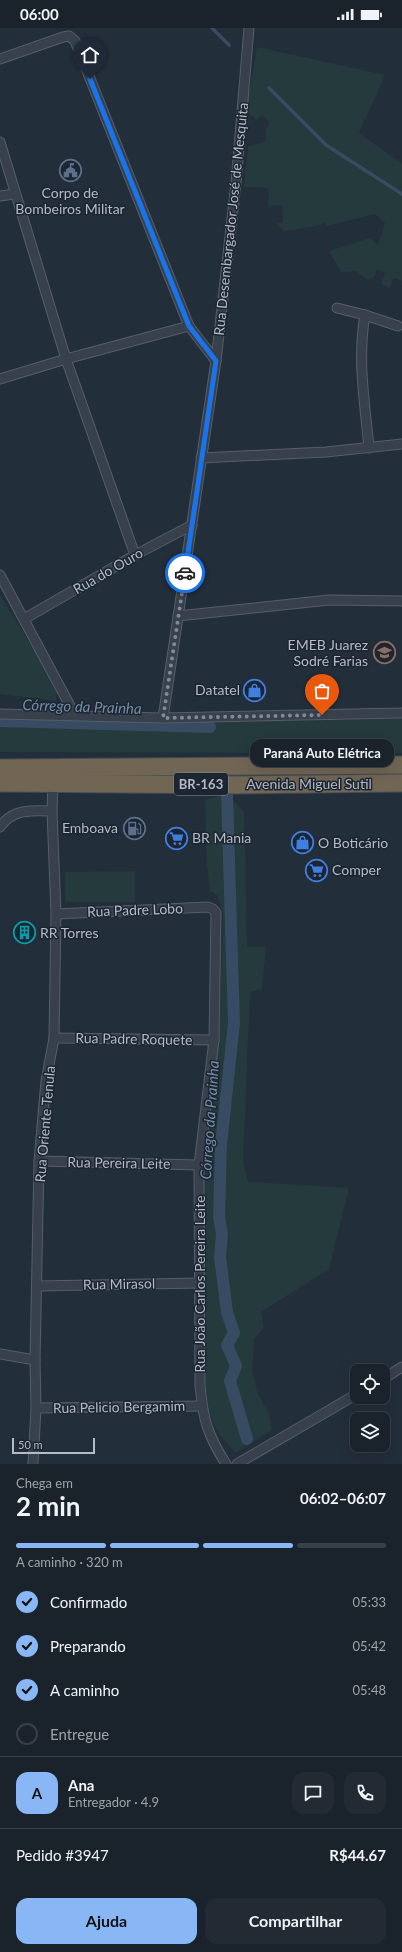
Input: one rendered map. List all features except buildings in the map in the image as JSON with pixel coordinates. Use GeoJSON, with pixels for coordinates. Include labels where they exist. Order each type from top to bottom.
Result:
{"type":"FeatureCollection","features":[{"type":"Feature","properties":{"kind":"highway","name":"Avenida Miguel Sutil"},"geometry":{"type":"LineString","coordinates":[[0,768],[402,765]]}},
{"type":"Feature","properties":{"kind":"highway","name":"Avenida Miguel Sutil"},"geometry":{"type":"LineString","coordinates":[[0,783],[402,783]]}},
{"type":"Feature","properties":{"kind":"street","name":"Rua Desembargador José de Mesquita"},"geometry":{"type":"LineString","coordinates":[[163,718],[216,361],[236,183],[249,28]]}},
{"type":"Feature","properties":{"kind":"street"},"geometry":{"type":"LineString","coordinates":[[0,59],[63,37],[69,36],[75,41],[189,326],[216,361]]}},
{"type":"Feature","properties":{"kind":"street"},"geometry":{"type":"LineString","coordinates":[[0,142],[66,359],[135,555]]}},
{"type":"Feature","properties":{"kind":"street"},"geometry":{"type":"LineString","coordinates":[[0,196],[15,194]]}},
{"type":"Feature","properties":{"kind":"street"},"geometry":{"type":"LineString","coordinates":[[337,308],[365,315],[398,326]]}},
{"type":"Feature","properties":{"kind":"street"},"geometry":{"type":"LineString","coordinates":[[365,315],[361,359],[369,448]]}},
{"type":"Feature","properties":{"kind":"street"},"geometry":{"type":"LineString","coordinates":[[0,379],[66,359],[189,326]]}},
{"type":"Feature","properties":{"kind":"street"},"geometry":{"type":"LineString","coordinates":[[201,458],[326,452],[402,444]]}},
{"type":"Feature","properties":{"kind":"street","name":"Rua do Ouro"},"geometry":{"type":"LineString","coordinates":[[24,619],[135,555],[192,525]]}},
{"type":"Feature","properties":{"kind":"street"},"geometry":{"type":"LineString","coordinates":[[0,575],[75,715]]}},
{"type":"Feature","properties":{"kind":"street"},"geometry":{"type":"LineString","coordinates":[[178,616],[329,600],[402,601]]}},
{"type":"Feature","properties":{"kind":"street"},"geometry":{"type":"LineString","coordinates":[[0,714],[163,718],[402,713]]}},
{"type":"Feature","properties":{"kind":"street","name":"Rua Oriente Tenula"},"geometry":{"type":"LineString","coordinates":[[33,1464],[36,1408],[35,1360],[38,1286],[39,1162],[46,1081],[54,1038],[56,914],[52,811],[53,784]]}},
{"type":"Feature","properties":{"kind":"street"},"geometry":{"type":"LineString","coordinates":[[0,827],[12,814],[30,810],[52,811]]}},
{"type":"Feature","properties":{"kind":"street","name":"Rua Padre Lobo"},"geometry":{"type":"LineString","coordinates":[[56,914],[208,907],[213,909]]}},
{"type":"Feature","properties":{"kind":"street","name":"Rua João Carlos Pereira Leite"},"geometry":{"type":"LineString","coordinates":[[213,909],[216,915],[214,1040],[199,1165],[202,1406],[204,1420],[209,1435],[226,1464]]}},
{"type":"Feature","properties":{"kind":"street","name":"Rua Padre Roquete"},"geometry":{"type":"LineString","coordinates":[[54,1038],[214,1040]]}},
{"type":"Feature","properties":{"kind":"street","name":"Rua Pereira Leite"},"geometry":{"type":"LineString","coordinates":[[39,1162],[199,1165]]}},
{"type":"Feature","properties":{"kind":"street","name":"Rua Mirasol"},"geometry":{"type":"LineString","coordinates":[[38,1286],[200,1283]]}},
{"type":"Feature","properties":{"kind":"street"},"geometry":{"type":"LineString","coordinates":[[0,1354],[35,1360]]}},
{"type":"Feature","properties":{"kind":"street"},"geometry":{"type":"LineString","coordinates":[[390,1375],[402,1368]]}},
{"type":"Feature","properties":{"kind":"street"},"geometry":{"type":"LineString","coordinates":[[237,1464],[350,1398]]}},
{"type":"Feature","properties":{"kind":"street","name":"Rua Pelicio Bergamim"},"geometry":{"type":"LineString","coordinates":[[36,1408],[202,1406]]}},
{"type":"Feature","properties":{"kind":"street"},"geometry":{"type":"LineString","coordinates":[[253,1456],[257,1464]]}},
{"type":"Feature","properties":{"kind":"green space"},"geometry":{"type":"Polygon","coordinates":[[[257,47],[385,75],[359,133],[402,164],[402,281],[394,278],[389,288],[381,284],[385,273],[377,269],[373,279],[366,279],[356,271],[341,272],[329,251],[370,238],[378,245],[385,223],[375,214],[327,226],[325,223],[312,227],[283,231],[277,223],[283,223],[282,205],[268,206],[269,188],[244,187],[248,146],[265,142],[266,128],[270,123],[262,115],[257,120],[246,111],[257,47]]]}},
{"type":"Feature","properties":{"kind":"green space"},"geometry":{"type":"Polygon","coordinates":[[[0,595],[57,687],[56,701],[0,694],[0,595]]]}},
{"type":"Feature","properties":{"kind":"green space"},"geometry":{"type":"Polygon","coordinates":[[[0,719],[146,723],[402,719],[402,753],[0,752],[0,719]]]}},
{"type":"Feature","properties":{"kind":"green space"},"geometry":{"type":"Polygon","coordinates":[[[220,795],[236,803],[244,812],[247,947],[266,947],[262,988],[250,992],[243,1160],[248,1182],[349,1188],[329,1269],[261,1312],[264,1328],[254,1339],[252,1369],[257,1392],[269,1414],[272,1430],[236,1453],[218,1432],[212,1420],[206,1393],[205,1185],[220,1012],[223,915],[217,895],[210,891],[207,863],[205,800],[220,795]]]}},
{"type":"Feature","properties":{"kind":"green space"},"geometry":{"type":"Polygon","coordinates":[[[135,871],[135,902],[65,902],[65,872],[135,871]]]}},
{"type":"Feature","properties":{"kind":"waterway"},"geometry":{"type":"LineString","coordinates":[[212,28],[229,45]]}},
{"type":"Feature","properties":{"kind":"waterway"},"geometry":{"type":"LineString","coordinates":[[269,88],[326,145],[402,194]]}},
{"type":"Feature","properties":{"kind":"waterway","name":"Córrego da Prainha"},"geometry":{"type":"LineString","coordinates":[[0,721],[210,727]]}},
{"type":"Feature","properties":{"kind":"waterway","name":"Córrego da Prainha"},"geometry":{"type":"LineString","coordinates":[[227,794],[234,1023],[221,1145],[219,1217],[222,1234],[220,1257],[227,1312],[234,1333],[227,1345],[236,1366],[230,1381],[247,1439]]}},
{"type":"Feature","properties":{"kind":"way so far"},"geometry":{"type":"LineString","coordinates":[[185,573],[163,718],[322,715]]}},
{"type":"Feature","properties":{"kind":"place","name":"Corpo de Bombeiros Militar"},"geometry":{"type":"Point","coordinates":[70,171]}},
{"type":"Feature","properties":{"kind":"place","name":"EMEB Juarez Sodré Farias"},"geometry":{"type":"Point","coordinates":[384,653]}},
{"type":"Feature","properties":{"kind":"place","name":"Datatel"},"geometry":{"type":"Point","coordinates":[255,690]}},
{"type":"Feature","properties":{"kind":"place","name":"Paraná Auto Elétrica"},"geometry":{"type":"Point","coordinates":[322,715]}},
{"type":"Feature","properties":{"kind":"place","name":"Emboava"},"geometry":{"type":"Point","coordinates":[134,828]}},
{"type":"Feature","properties":{"kind":"place","name":"BR Mania"},"geometry":{"type":"Point","coordinates":[176,838]}},
{"type":"Feature","properties":{"kind":"place","name":"O Boticário"},"geometry":{"type":"Point","coordinates":[302,843]}},
{"type":"Feature","properties":{"kind":"place","name":"Comper"},"geometry":{"type":"Point","coordinates":[316,870]}},
{"type":"Feature","properties":{"kind":"place","name":"RR Torres"},"geometry":{"type":"Point","coordinates":[25,933]}},
{"type":"Feature","properties":{"kind":"route"},"geometry":{"type":"LineString","coordinates":[[90,79],[189,326],[216,361],[185,573]]}}]}
